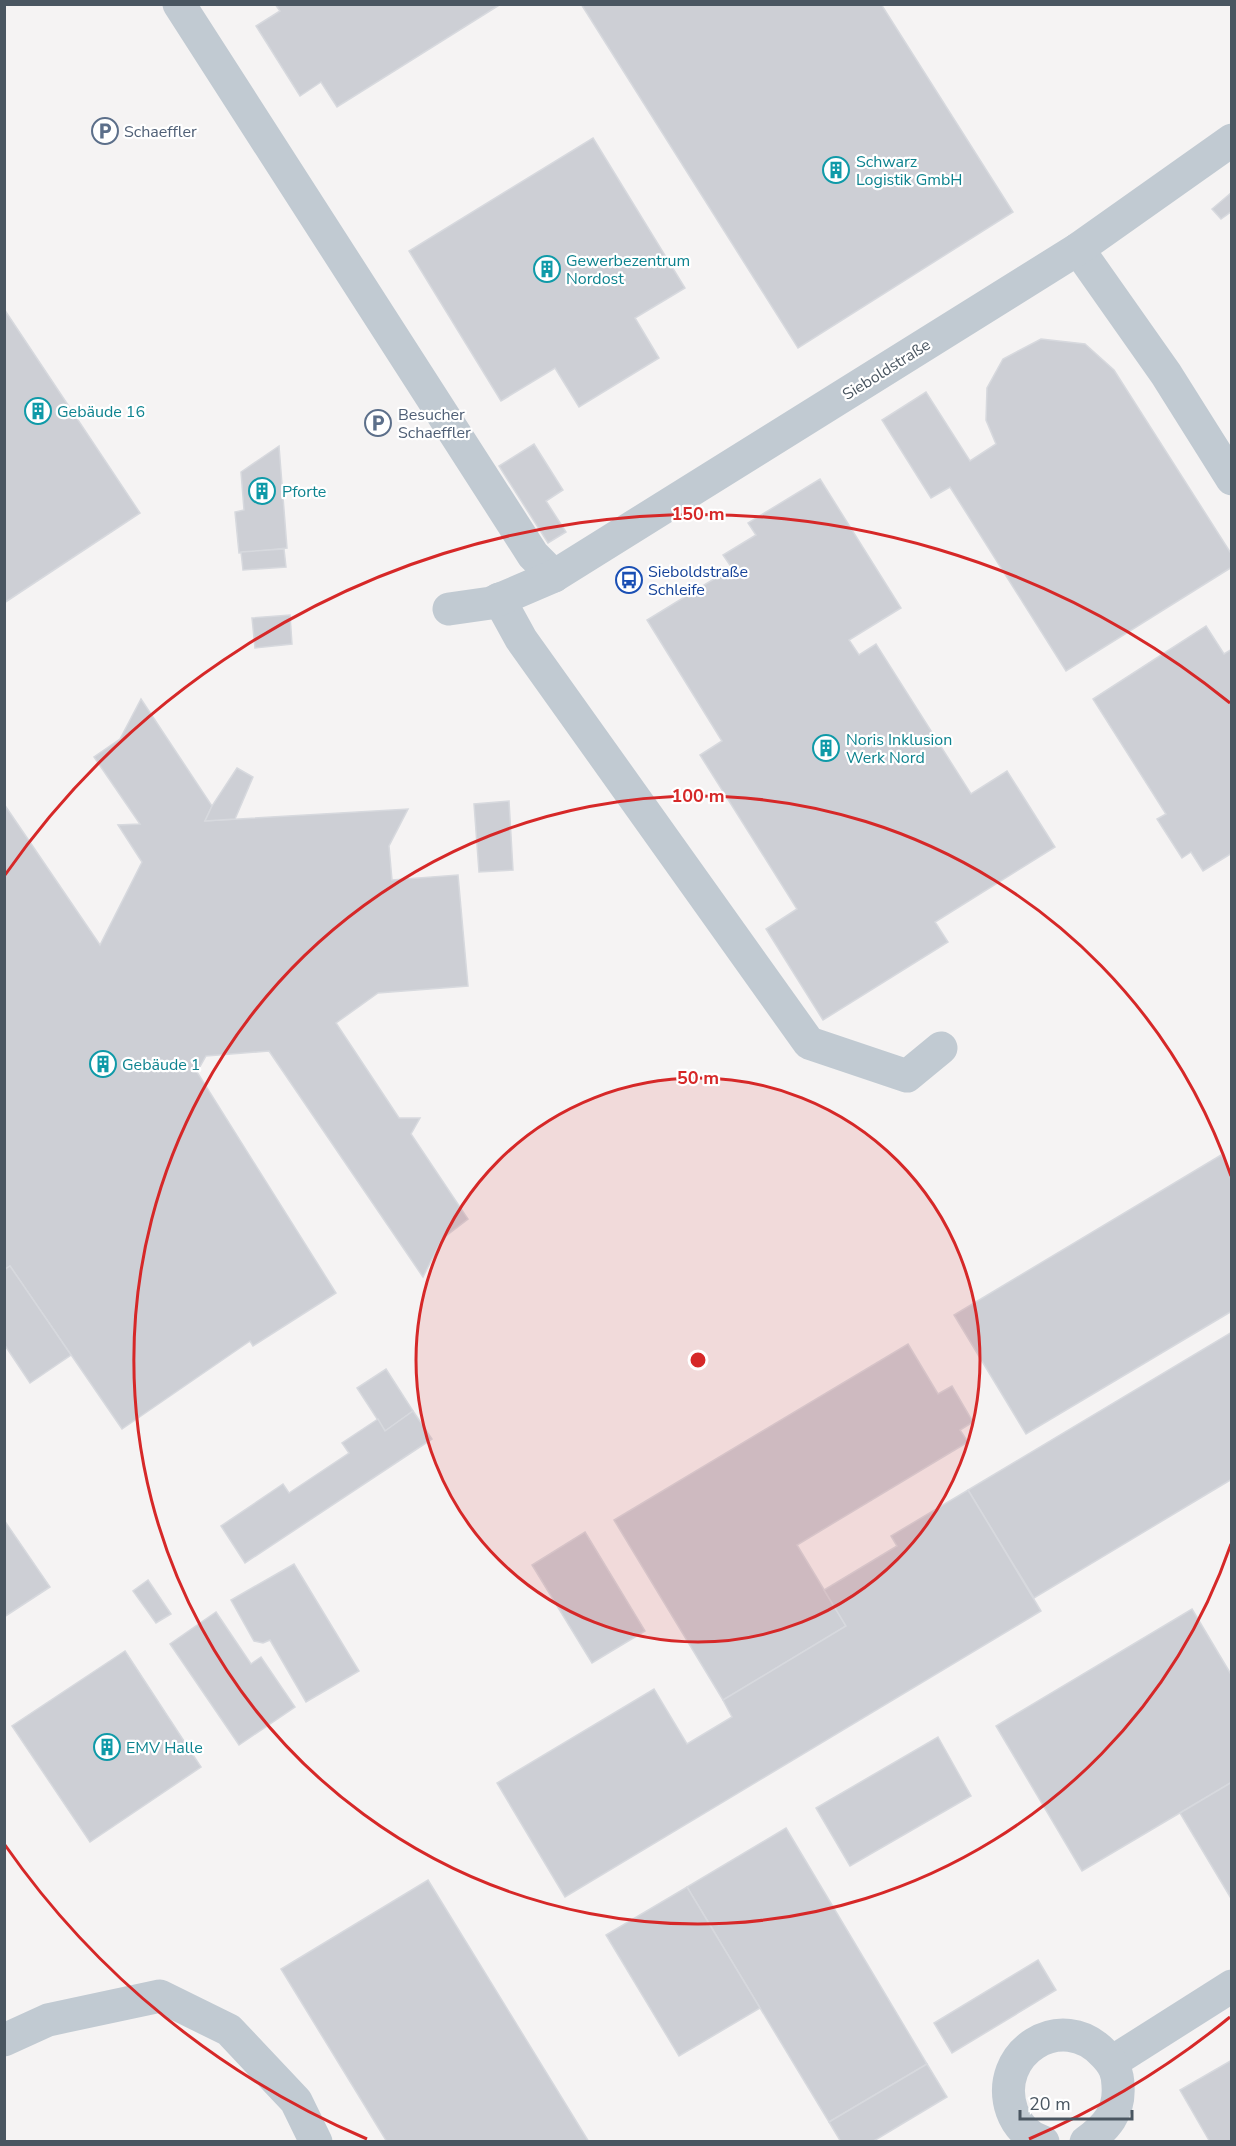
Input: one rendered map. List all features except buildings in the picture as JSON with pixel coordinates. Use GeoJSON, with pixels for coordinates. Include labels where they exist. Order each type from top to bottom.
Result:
{"type":"FeatureCollection","features":[{"type":"Feature","properties":{"kind":"street"},"geometry":{"type":"LineString","coordinates":[[179,4],[533,555],[554,576]]}},
{"type":"Feature","properties":{"kind":"street","name":"Sieboldstraße"},"geometry":{"type":"LineString","coordinates":[[448,609],[491,603],[554,576],[1078,249],[1232,140]]}},
{"type":"Feature","properties":{"kind":"street"},"geometry":{"type":"LineString","coordinates":[[1078,249],[1166,374],[1232,479]]}},
{"type":"Feature","properties":{"kind":"street"},"geometry":{"type":"LineString","coordinates":[[499,599],[521,639],[809,1043],[907,1076],[941,1048]]}},
{"type":"Feature","properties":{"kind":"street"},"geometry":{"type":"LineString","coordinates":[[1112,2062],[1232,1986]]}},
{"type":"Feature","properties":{"kind":"street"},"geometry":{"type":"LineString","coordinates":[[4,2040],[48,2020],[160,1996],[229,2030],[296,2101],[316,2142]]}},
{"type":"Feature","properties":{"kind":"street"},"geometry":{"type":"LineString","coordinates":[[1043,2142],[1020,2127],[1014,2118],[1008,2099],[1009,2076],[1022,2053],[1036,2041],[1055,2035],[1077,2036],[1095,2044],[1112,2062],[1118,2076],[1119,2098],[1113,2117],[1101,2132],[1086,2142]]}},
{"type":"Feature","properties":{"kind":"place","name":"Schaeffler"},"geometry":{"type":"Point","coordinates":[105,131]}},
{"type":"Feature","properties":{"kind":"place","name":"Schwarz Logistik GmbH"},"geometry":{"type":"Point","coordinates":[836,170]}},
{"type":"Feature","properties":{"kind":"place","name":"Gewerbezentrum Nordost"},"geometry":{"type":"Point","coordinates":[547,269]}},
{"type":"Feature","properties":{"kind":"place","name":"Gebäude 16"},"geometry":{"type":"Point","coordinates":[38,411]}},
{"type":"Feature","properties":{"kind":"place","name":"Besucher Schaeffler"},"geometry":{"type":"Point","coordinates":[378,423]}},
{"type":"Feature","properties":{"kind":"place","name":"Pforte"},"geometry":{"type":"Point","coordinates":[262,491]}},
{"type":"Feature","properties":{"kind":"place","name":"Sieboldstraße Schleife"},"geometry":{"type":"Point","coordinates":[629,580]}},
{"type":"Feature","properties":{"kind":"place","name":"Noris Inklusion Werk Nord"},"geometry":{"type":"Point","coordinates":[826,748]}},
{"type":"Feature","properties":{"kind":"place","name":"Gebäude 1"},"geometry":{"type":"Point","coordinates":[103,1064]}},
{"type":"Feature","properties":{"kind":"place","name":"EMV Halle"},"geometry":{"type":"Point","coordinates":[107,1747]}}]}
